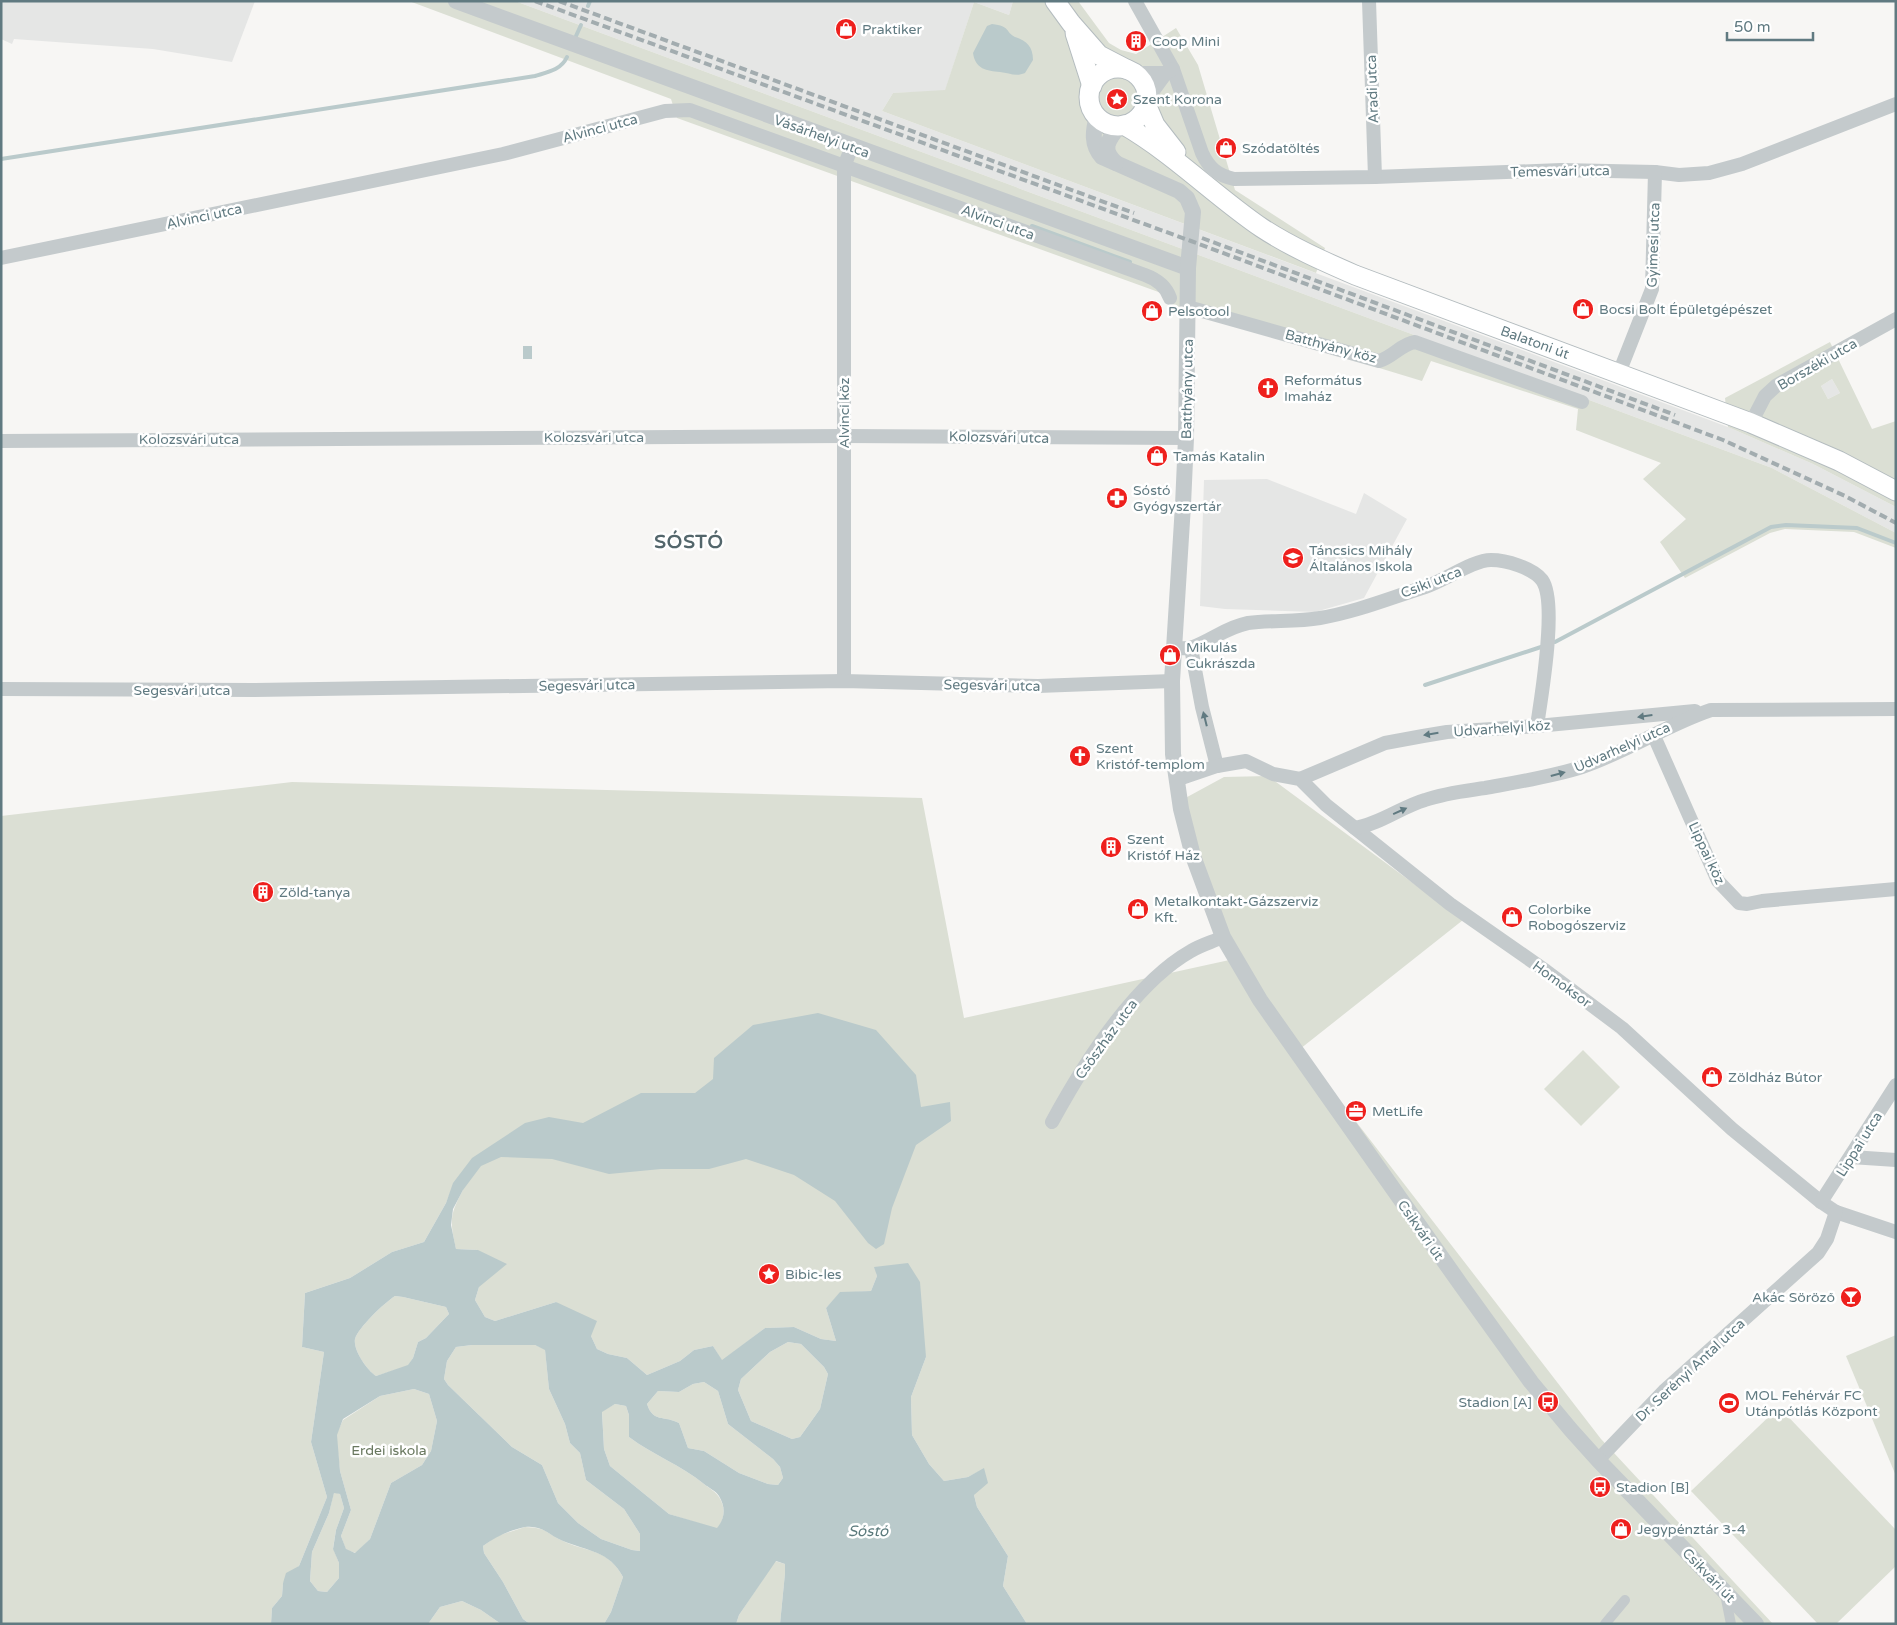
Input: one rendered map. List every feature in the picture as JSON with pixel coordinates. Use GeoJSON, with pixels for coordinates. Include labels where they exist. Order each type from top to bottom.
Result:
{"type":"FeatureCollection","features":[{"type":"Feature","properties":{"kind":"main road"},"geometry":{"type":"LineString","coordinates":[[1055,1],[1071,23],[1099,54],[1130,71],[1144,84],[1146,101],[1138,118],[1122,125],[1107,123],[1097,116],[1091,106],[1089,98],[1092,86],[1102,73],[1118,68],[1130,71]]}},
{"type":"Feature","properties":{"kind":"main road"},"geometry":{"type":"LineString","coordinates":[[1071,23],[1092,86]]}},
{"type":"Feature","properties":{"kind":"main road","name":"Balatoni út"},"geometry":{"type":"LineString","coordinates":[[1146,101],[1155,125],[1188,169]]}},
{"type":"Feature","properties":{"kind":"main road","name":"Balatoni út"},"geometry":{"type":"LineString","coordinates":[[1122,125],[1143,136],[1188,169],[1224,200],[1263,228],[1324,262],[1354,275],[1751,423],[1839,461],[1896,491]]}},
{"type":"Feature","properties":{"kind":"street","name":"Vásárhelyi utca"},"geometry":{"type":"LineString","coordinates":[[456,1],[1188,268]]}},
{"type":"Feature","properties":{"kind":"street"},"geometry":{"type":"LineString","coordinates":[[1135,1],[1170,71]]}},
{"type":"Feature","properties":{"kind":"street","name":"Aradi utca"},"geometry":{"type":"LineString","coordinates":[[1369,1],[1375,177]]}},
{"type":"Feature","properties":{"kind":"street"},"geometry":{"type":"LineString","coordinates":[[1130,71],[1170,71]]}},
{"type":"Feature","properties":{"kind":"street"},"geometry":{"type":"LineString","coordinates":[[1146,101],[1170,71]]}},
{"type":"Feature","properties":{"kind":"street","name":"Temesvári utca"},"geometry":{"type":"LineString","coordinates":[[1170,71],[1208,165],[1214,171],[1234,179],[1375,177],[1562,170],[1654,172],[1679,175],[1709,173],[1725,169],[1896,104]]}},
{"type":"Feature","properties":{"kind":"street","name":"Alvinci utca"},"geometry":{"type":"LineString","coordinates":[[1,258],[503,154],[672,110],[690,110],[1153,278],[1168,290],[1170,298]]}},
{"type":"Feature","properties":{"kind":"street","name":"Batthyány utca"},"geometry":{"type":"LineString","coordinates":[[1097,116],[1093,140],[1096,151],[1102,157],[1179,191],[1187,198],[1193,212],[1188,268],[1186,438],[1172,682],[1172,723],[1176,780]]}},
{"type":"Feature","properties":{"kind":"street"},"geometry":{"type":"LineString","coordinates":[[1116,163],[1110,158],[1107,146],[1112,135],[1122,125]]}},
{"type":"Feature","properties":{"kind":"street","name":"Alvinci köz"},"geometry":{"type":"LineString","coordinates":[[844,681],[844,166],[852,147]]}},
{"type":"Feature","properties":{"kind":"street","name":"Gyimesi utca"},"geometry":{"type":"LineString","coordinates":[[1619,373],[1652,290],[1654,172]]}},
{"type":"Feature","properties":{"kind":"street","name":"Batthyány köz"},"geometry":{"type":"LineString","coordinates":[[1188,307],[1379,361],[1387,359],[1408,343],[1415,342],[1582,402]]}},
{"type":"Feature","properties":{"kind":"street","name":"Borszéki utca"},"geometry":{"type":"LineString","coordinates":[[1751,423],[1765,396],[1777,385],[1896,318]]}},
{"type":"Feature","properties":{"kind":"street","name":"Kolozsvári utca"},"geometry":{"type":"LineString","coordinates":[[1,441],[844,436],[1186,438]]}},
{"type":"Feature","properties":{"kind":"street","name":"Csiki utca"},"geometry":{"type":"LineString","coordinates":[[1174,648],[1191,648],[1230,628],[1248,623],[1318,618],[1368,607],[1440,581],[1480,562],[1491,560],[1515,564],[1534,572],[1543,581],[1548,595],[1548,637],[1537,726]]}},
{"type":"Feature","properties":{"kind":"street"},"geometry":{"type":"LineString","coordinates":[[1191,648],[1202,707],[1217,766]]}},
{"type":"Feature","properties":{"kind":"street","name":"Segesvári utca"},"geometry":{"type":"LineString","coordinates":[[1,689],[255,690],[844,681],[1038,686],[1172,682]]}},
{"type":"Feature","properties":{"kind":"street","name":"Udvarhelyi utca"},"geometry":{"type":"LineString","coordinates":[[1355,828],[1376,822],[1425,800],[1558,774],[1584,766],[1654,736],[1688,718],[1711,710],[1896,709]]}},
{"type":"Feature","properties":{"kind":"street","name":"Udvarhelyi köz"},"geometry":{"type":"LineString","coordinates":[[1300,779],[1385,744],[1447,732],[1711,710]]}},
{"type":"Feature","properties":{"kind":"street","name":"Lippai köz"},"geometry":{"type":"LineString","coordinates":[[1654,736],[1718,881],[1739,903],[1747,904],[1896,889]]}},
{"type":"Feature","properties":{"kind":"street"},"geometry":{"type":"LineString","coordinates":[[1176,780],[1217,766],[1246,761],[1273,774],[1300,779]]}},
{"type":"Feature","properties":{"kind":"street","name":"Homoksor"},"geometry":{"type":"LineString","coordinates":[[1300,779],[1326,805],[1450,904],[1546,971],[1622,1028],[1732,1129],[1821,1202],[1836,1212],[1896,1232]]}},
{"type":"Feature","properties":{"kind":"street","name":"Csikvári út"},"geometry":{"type":"LineString","coordinates":[[1176,780],[1192,856],[1223,937],[1260,1000],[1483,1316],[1537,1389],[1598,1460],[1756,1624]]}},
{"type":"Feature","properties":{"kind":"street","name":"Csőszház utca"},"geometry":{"type":"LineString","coordinates":[[1052,1122],[1071,1087],[1091,1057],[1117,1020],[1141,992],[1191,951],[1223,937]]}},
{"type":"Feature","properties":{"kind":"street","name":"Lippai utca"},"geometry":{"type":"LineString","coordinates":[[1821,1202],[1896,1085]]}},
{"type":"Feature","properties":{"kind":"street"},"geometry":{"type":"LineString","coordinates":[[1851,1157],[1896,1160]]}},
{"type":"Feature","properties":{"kind":"street","name":"Dr. Serényi Antal utca"},"geometry":{"type":"LineString","coordinates":[[1598,1460],[1664,1392],[1818,1253],[1827,1238],[1836,1212]]}},
{"type":"Feature","properties":{"kind":"street"},"geometry":{"type":"LineString","coordinates":[[1724,1591],[1731,1624]]}},
{"type":"Feature","properties":{"kind":"street"},"geometry":{"type":"LineString","coordinates":[[1605,1624],[1625,1600]]}},
{"type":"Feature","properties":{"kind":"shaded area"},"geometry":{"type":"Polygon","coordinates":[[[1,1],[255,1],[232,62],[153,49],[14,39],[12,44],[1,39],[1,1]]]}},
{"type":"Feature","properties":{"kind":"shaded area"},"geometry":{"type":"Polygon","coordinates":[[[515,1],[1013,1],[1009,15],[974,2],[945,91],[893,93],[882,111],[1728,427],[1813,464],[1896,507],[1896,533],[1772,468],[515,1]]]}},
{"type":"Feature","properties":{"kind":"shaded area"},"geometry":{"type":"Polygon","coordinates":[[[1832,379],[1840,393],[1828,399],[1821,386],[1832,379]]]}},
{"type":"Feature","properties":{"kind":"shaded area","name":"Táncsics Mihály Általános Iskola"},"geometry":{"type":"Polygon","coordinates":[[[1267,479],[1356,514],[1364,493],[1407,519],[1364,598],[1315,612],[1225,609],[1200,606],[1204,480],[1267,479]]]}},
{"type":"Feature","properties":{"kind":"green space"},"geometry":{"type":"Polygon","coordinates":[[[409,1],[515,1],[1772,468],[1896,533],[1896,548],[1854,532],[1785,529],[1770,533],[1685,578],[1660,542],[1686,519],[1643,479],[1661,463],[1576,430],[1578,409],[1431,361],[1422,381],[1165,303],[1164,294],[677,118],[671,99],[409,1]]]}},
{"type":"Feature","properties":{"kind":"green space"},"geometry":{"type":"Polygon","coordinates":[[[1013,1],[1078,1],[1109,43],[1121,50],[1136,54],[1176,28],[1198,65],[1235,190],[1325,248],[1316,273],[882,111],[893,93],[945,90],[974,2],[1009,15],[1013,1]]]}},
{"type":"Feature","properties":{"kind":"green space"},"geometry":{"type":"Polygon","coordinates":[[[1830,342],[1872,429],[1896,421],[1896,507],[1813,464],[1728,427],[1725,398],[1830,342]],[[1832,379],[1821,386],[1828,399],[1840,393],[1832,379]]]}},
{"type":"Feature","properties":{"kind":"green space"},"geometry":{"type":"Polygon","coordinates":[[[1268,776],[1463,920],[1300,1049],[1601,1439],[1773,1624],[1027,1624],[1003,1586],[1008,1556],[977,1507],[974,1495],[984,1469],[968,1477],[944,1481],[929,1464],[912,1435],[911,1397],[926,1357],[875,1267],[877,1276],[871,1291],[840,1293],[826,1308],[836,1341],[821,1339],[794,1327],[765,1328],[722,1361],[713,1346],[694,1350],[680,1361],[647,1375],[627,1358],[608,1354],[597,1349],[591,1336],[556,1302],[495,1321],[485,1317],[475,1300],[479,1287],[478,1250],[456,1249],[452,1219],[455,1206],[463,1190],[454,1183],[446,1203],[424,1242],[392,1252],[350,1278],[305,1293],[302,1347],[324,1352],[311,1442],[327,1497],[299,1566],[283,1583],[282,1596],[272,1608],[271,1624],[1,1624],[1,816],[292,782],[922,798],[964,1018],[1234,959],[1178,802],[1224,777],[1268,776]]]}},
{"type":"Feature","properties":{"kind":"green space"},"geometry":{"type":"Polygon","coordinates":[[[1583,1050],[1620,1087],[1581,1126],[1544,1089],[1583,1050]]]}},
{"type":"Feature","properties":{"kind":"green space"},"geometry":{"type":"Polygon","coordinates":[[[395,1296],[446,1307],[449,1314],[426,1338],[418,1342],[413,1358],[408,1366],[376,1376],[361,1359],[356,1349],[355,1339],[372,1316],[395,1296]]]}},
{"type":"Feature","properties":{"kind":"green space"},"geometry":{"type":"Polygon","coordinates":[[[1896,1335],[1896,1476],[1846,1356],[1896,1335]]]}},
{"type":"Feature","properties":{"kind":"green space"},"geometry":{"type":"Polygon","coordinates":[[[788,1342],[801,1344],[824,1367],[828,1374],[820,1409],[800,1437],[792,1439],[751,1421],[738,1390],[741,1379],[770,1352],[788,1342]]]}},
{"type":"Feature","properties":{"kind":"green space"},"geometry":{"type":"Polygon","coordinates":[[[472,1345],[535,1345],[545,1349],[549,1389],[565,1424],[570,1443],[580,1453],[586,1480],[624,1509],[640,1534],[640,1551],[601,1539],[578,1523],[558,1503],[542,1465],[512,1447],[448,1385],[444,1379],[447,1361],[456,1347],[472,1345]]]}},
{"type":"Feature","properties":{"kind":"green space"},"geometry":{"type":"Polygon","coordinates":[[[704,1382],[718,1391],[728,1424],[773,1459],[780,1467],[783,1478],[778,1485],[768,1484],[739,1473],[704,1451],[688,1448],[679,1423],[660,1418],[649,1410],[647,1404],[658,1391],[679,1392],[693,1384],[704,1382]]]}},
{"type":"Feature","properties":{"kind":"green space","name":"Erdei iskola"},"geometry":{"type":"Polygon","coordinates":[[[414,1389],[429,1394],[437,1421],[431,1451],[422,1465],[391,1483],[370,1539],[356,1553],[346,1550],[341,1536],[351,1510],[340,1471],[336,1435],[343,1420],[380,1396],[414,1389]]]}},
{"type":"Feature","properties":{"kind":"green space"},"geometry":{"type":"Polygon","coordinates":[[[615,1404],[626,1406],[629,1415],[629,1437],[686,1471],[718,1495],[723,1505],[724,1513],[717,1529],[669,1514],[610,1466],[604,1449],[602,1411],[615,1404]]]}},
{"type":"Feature","properties":{"kind":"green space"},"geometry":{"type":"Polygon","coordinates":[[[1779,1407],[1896,1530],[1896,1566],[1836,1624],[1818,1624],[1691,1491],[1779,1407]]]}},
{"type":"Feature","properties":{"kind":"green space"},"geometry":{"type":"Polygon","coordinates":[[[334,1492],[340,1494],[344,1508],[336,1530],[333,1548],[339,1563],[339,1578],[327,1592],[318,1591],[310,1581],[312,1552],[329,1513],[334,1492]]]}},
{"type":"Feature","properties":{"kind":"green space"},"geometry":{"type":"Polygon","coordinates":[[[525,1527],[544,1530],[570,1544],[595,1552],[610,1560],[617,1567],[623,1577],[611,1612],[604,1624],[530,1624],[523,1619],[503,1582],[484,1553],[483,1546],[497,1536],[525,1527]]]}},
{"type":"Feature","properties":{"kind":"green space"},"geometry":{"type":"Polygon","coordinates":[[[775,1561],[785,1564],[780,1624],[736,1624],[739,1615],[775,1561]]]}},
{"type":"Feature","properties":{"kind":"green space"},"geometry":{"type":"Polygon","coordinates":[[[462,1601],[481,1610],[501,1624],[428,1624],[440,1607],[462,1601]]]}},
{"type":"Feature","properties":{"kind":"water"},"geometry":{"type":"Polygon","coordinates":[[[992,24],[1005,28],[1012,35],[1026,42],[1032,51],[1033,60],[1025,73],[1016,75],[991,71],[982,68],[976,63],[973,53],[987,26],[992,24]]]}},
{"type":"Feature","properties":{"kind":"water"},"geometry":{"type":"Polygon","coordinates":[[[523,346],[532,346],[532,359],[523,359],[523,346]]]}},
{"type":"Feature","properties":{"kind":"water","name":"Sóstó"},"geometry":{"type":"Polygon","coordinates":[[[818,1013],[876,1030],[916,1075],[921,1107],[950,1102],[951,1121],[916,1145],[892,1208],[884,1244],[876,1249],[868,1243],[835,1201],[794,1175],[746,1159],[709,1169],[661,1169],[609,1174],[552,1159],[501,1157],[481,1166],[463,1190],[453,1209],[451,1225],[456,1249],[478,1250],[507,1264],[479,1287],[475,1300],[485,1317],[495,1321],[556,1302],[597,1321],[591,1336],[597,1349],[608,1354],[627,1358],[647,1375],[680,1361],[694,1350],[713,1346],[722,1360],[765,1328],[794,1327],[821,1339],[836,1341],[826,1308],[840,1292],[871,1291],[877,1276],[874,1267],[908,1263],[920,1282],[926,1357],[911,1397],[912,1435],[929,1464],[944,1481],[968,1477],[984,1468],[988,1483],[974,1495],[977,1507],[1008,1556],[1003,1586],[1027,1624],[780,1624],[785,1564],[776,1561],[739,1615],[736,1624],[604,1624],[611,1612],[623,1577],[618,1568],[597,1553],[558,1539],[541,1529],[525,1527],[508,1532],[483,1546],[484,1553],[503,1582],[523,1619],[530,1624],[501,1624],[481,1610],[462,1601],[440,1607],[428,1624],[271,1624],[272,1608],[282,1596],[286,1573],[299,1566],[327,1497],[311,1442],[324,1352],[302,1347],[305,1293],[350,1278],[392,1252],[424,1242],[446,1203],[453,1183],[472,1158],[525,1123],[549,1117],[583,1123],[641,1093],[695,1093],[713,1079],[714,1058],[753,1025],[818,1013]],[[395,1296],[366,1322],[355,1339],[356,1349],[361,1359],[376,1376],[408,1365],[413,1358],[418,1342],[426,1338],[449,1314],[446,1307],[403,1297],[395,1296]],[[788,1342],[770,1352],[741,1379],[738,1390],[751,1421],[792,1439],[800,1437],[820,1409],[828,1374],[824,1367],[801,1344],[788,1342]],[[472,1345],[456,1347],[447,1361],[444,1379],[448,1385],[512,1447],[542,1465],[558,1503],[578,1523],[601,1539],[640,1551],[640,1534],[624,1509],[586,1480],[580,1453],[570,1443],[565,1424],[549,1389],[545,1350],[535,1345],[472,1345]],[[704,1382],[693,1384],[679,1392],[658,1391],[647,1404],[649,1410],[660,1418],[679,1423],[688,1448],[704,1451],[739,1473],[768,1484],[778,1485],[783,1478],[780,1467],[773,1459],[728,1424],[718,1391],[704,1382]],[[414,1389],[380,1396],[343,1419],[337,1435],[340,1471],[351,1510],[341,1536],[346,1549],[355,1553],[370,1539],[391,1483],[422,1465],[431,1451],[437,1421],[429,1394],[414,1389]],[[615,1404],[602,1412],[604,1449],[610,1466],[669,1514],[717,1528],[720,1524],[724,1509],[718,1494],[686,1471],[629,1437],[629,1415],[626,1406],[615,1404]],[[334,1493],[329,1513],[312,1552],[310,1581],[318,1591],[327,1592],[339,1578],[339,1563],[333,1549],[336,1530],[344,1508],[340,1494],[334,1493]]]}},
{"type":"Feature","properties":{"kind":"waterway"},"geometry":{"type":"LineString","coordinates":[[588,6],[590,1]]}},
{"type":"Feature","properties":{"kind":"waterway"},"geometry":{"type":"LineString","coordinates":[[576,36],[581,25]]}},
{"type":"Feature","properties":{"kind":"waterway"},"geometry":{"type":"LineString","coordinates":[[1,159],[535,76],[558,68],[567,57]]}},
{"type":"Feature","properties":{"kind":"waterway"},"geometry":{"type":"LineString","coordinates":[[1032,226],[1130,262]]}},
{"type":"Feature","properties":{"kind":"waterway"},"geometry":{"type":"LineString","coordinates":[[1555,642],[1771,527],[1786,525],[1857,528],[1896,543]]}},
{"type":"Feature","properties":{"kind":"waterway"},"geometry":{"type":"LineString","coordinates":[[1425,685],[1541,647]]}},
{"type":"Feature","properties":{"kind":"railway"},"geometry":{"type":"LineString","coordinates":[[535,1],[1191,241],[1723,440],[1845,496],[1896,523]]}},
{"type":"Feature","properties":{"kind":"railway"},"geometry":{"type":"LineString","coordinates":[[559,1],[1134,213]]}},
{"type":"Feature","properties":{"kind":"railway"},"geometry":{"type":"LineString","coordinates":[[1202,238],[1675,415]]}},
{"type":"Feature","properties":{"kind":"place","name":"Praktiker"},"geometry":{"type":"Point","coordinates":[846,29]}},
{"type":"Feature","properties":{"kind":"place","name":"Coop Mini"},"geometry":{"type":"Point","coordinates":[1136,41]}},
{"type":"Feature","properties":{"kind":"place","name":"Szent Korona"},"geometry":{"type":"Point","coordinates":[1117,99]}},
{"type":"Feature","properties":{"kind":"place","name":"Szódatöltés"},"geometry":{"type":"Point","coordinates":[1226,148]}},
{"type":"Feature","properties":{"kind":"place","name":"Bocsi Bolt Épületgépészet"},"geometry":{"type":"Point","coordinates":[1583,309]}},
{"type":"Feature","properties":{"kind":"place","name":"Pelsotool"},"geometry":{"type":"Point","coordinates":[1152,311]}},
{"type":"Feature","properties":{"kind":"place","name":"Református Imaház"},"geometry":{"type":"Point","coordinates":[1268,388]}},
{"type":"Feature","properties":{"kind":"place","name":"Tamás Katalin"},"geometry":{"type":"Point","coordinates":[1157,456]}},
{"type":"Feature","properties":{"kind":"place","name":"Sóstó Gyógyszertár"},"geometry":{"type":"Point","coordinates":[1117,498]}},
{"type":"Feature","properties":{"kind":"place","name":"Táncsics Mihály Általános Iskola"},"geometry":{"type":"Point","coordinates":[1293,558]}},
{"type":"Feature","properties":{"kind":"place","name":"Mikulás Cukrászda"},"geometry":{"type":"Point","coordinates":[1170,655]}},
{"type":"Feature","properties":{"kind":"place","name":"Szent Kristóf-templom"},"geometry":{"type":"Point","coordinates":[1080,756]}},
{"type":"Feature","properties":{"kind":"place","name":"Szent Kristóf Ház"},"geometry":{"type":"Point","coordinates":[1111,847]}},
{"type":"Feature","properties":{"kind":"place","name":"Zöld-tanya"},"geometry":{"type":"Point","coordinates":[263,892]}},
{"type":"Feature","properties":{"kind":"place","name":"Metalkontakt-Gázszerviz Kft."},"geometry":{"type":"Point","coordinates":[1138,909]}},
{"type":"Feature","properties":{"kind":"place","name":"Colorbike Robogószerviz"},"geometry":{"type":"Point","coordinates":[1512,917]}},
{"type":"Feature","properties":{"kind":"place","name":"Zöldház Bútor"},"geometry":{"type":"Point","coordinates":[1712,1077]}},
{"type":"Feature","properties":{"kind":"place","name":"MetLife"},"geometry":{"type":"Point","coordinates":[1356,1111]}},
{"type":"Feature","properties":{"kind":"place","name":"Bibic-les"},"geometry":{"type":"Point","coordinates":[769,1274]}},
{"type":"Feature","properties":{"kind":"place","name":"Akác Söröző"},"geometry":{"type":"Point","coordinates":[1851,1297]}},
{"type":"Feature","properties":{"kind":"place","name":"Stadion [A]"},"geometry":{"type":"Point","coordinates":[1548,1402]}},
{"type":"Feature","properties":{"kind":"place","name":"MOL Fehérvár FC Utánpótlás Központ"},"geometry":{"type":"Point","coordinates":[1729,1403]}},
{"type":"Feature","properties":{"kind":"place","name":"Stadion [B]"},"geometry":{"type":"Point","coordinates":[1600,1487]}},
{"type":"Feature","properties":{"kind":"place","name":"Jegypénztár 3-4"},"geometry":{"type":"Point","coordinates":[1621,1529]}},
{"type":"Feature","properties":{"kind":"district","name":"SÓSTÓ"},"geometry":{"type":"Point","coordinates":[689,541]}}]}
